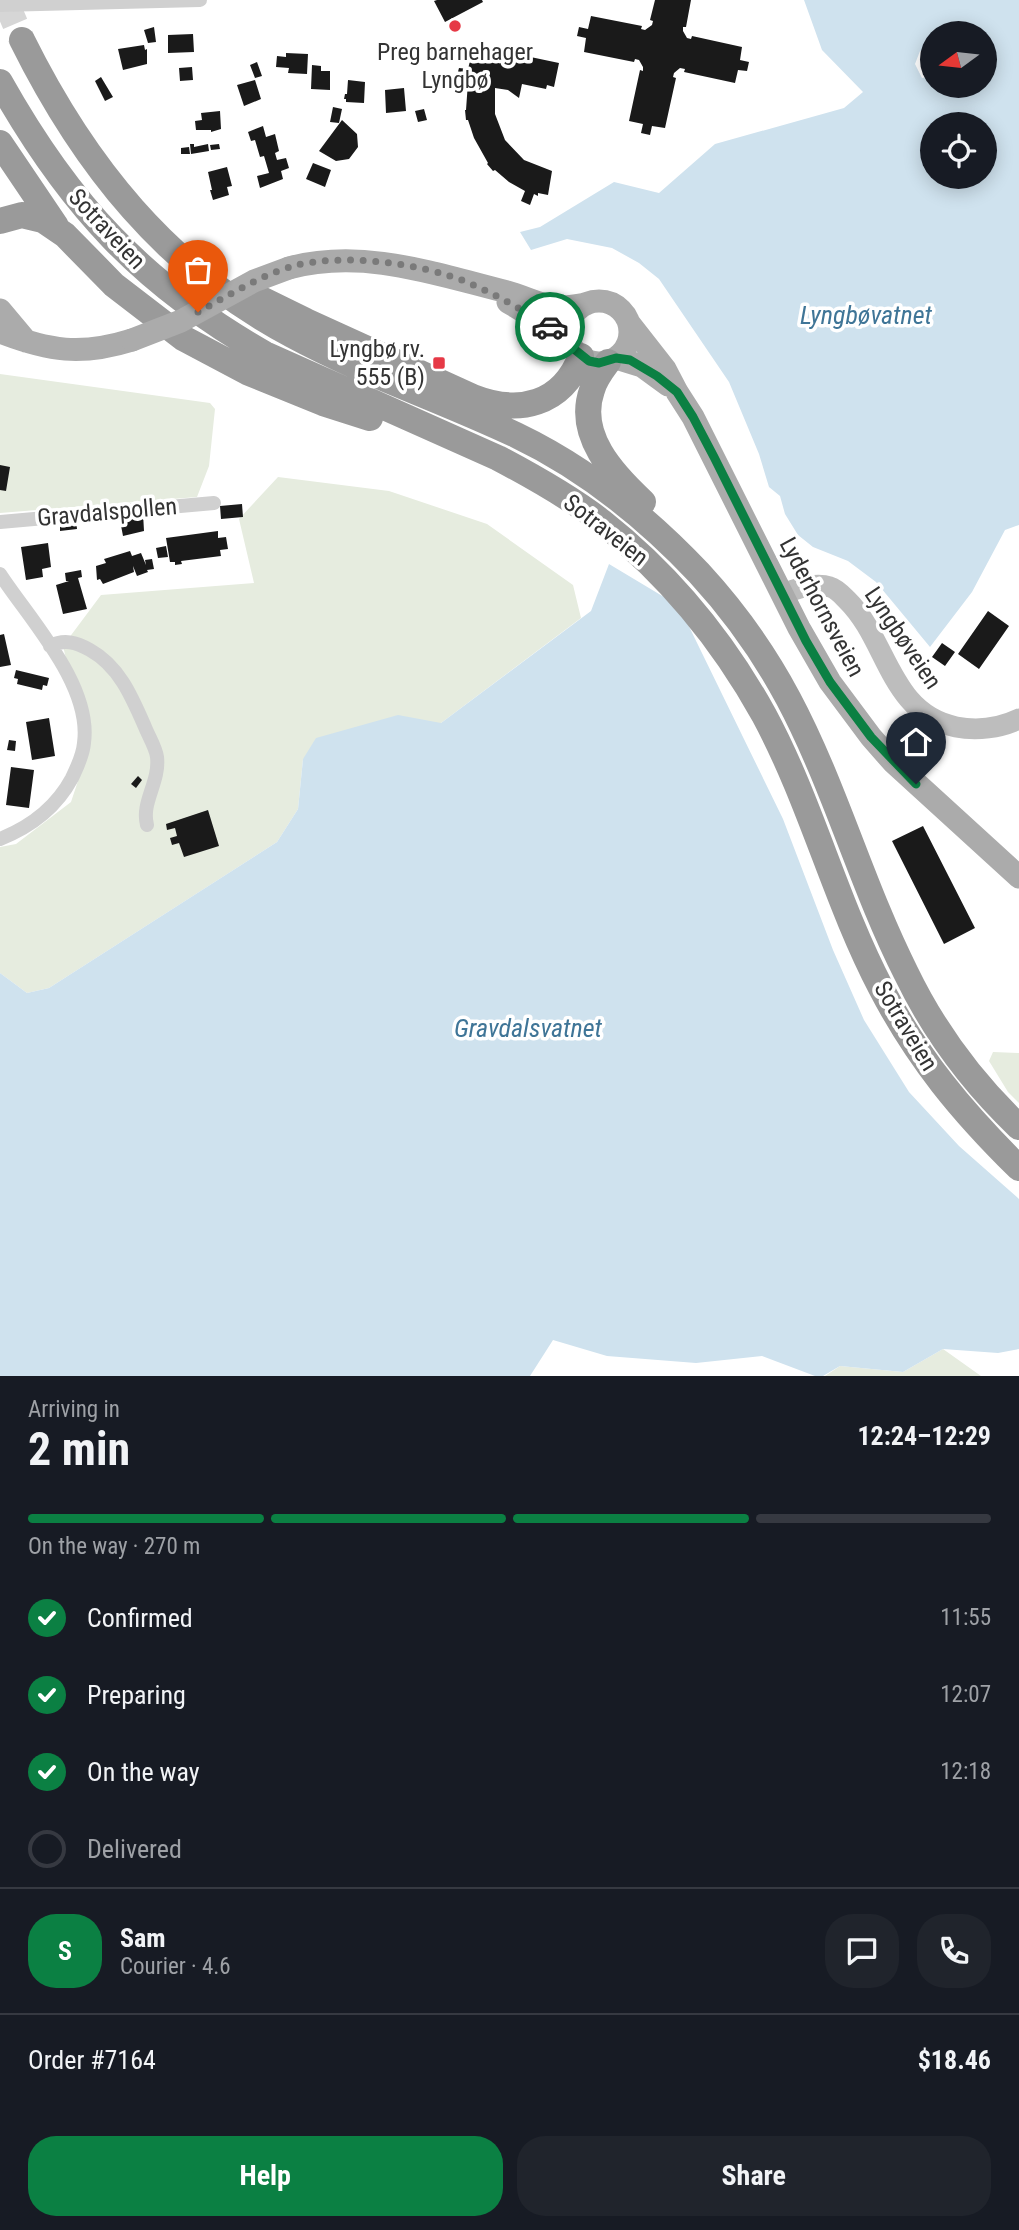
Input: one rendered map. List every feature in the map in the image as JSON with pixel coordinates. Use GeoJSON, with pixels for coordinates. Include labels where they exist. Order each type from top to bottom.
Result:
{"type":"FeatureCollection","features":[{"type":"Feature","properties":{"kind":"highway","name":"Sotraveien"},"geometry":{"type":"LineString","coordinates":[[22,40],[41,78],[91,158],[120,195],[159,238],[217,287],[292,336],[518,436],[551,454],[618,500],[660,534],[699,574],[734,613],[789,700],[816,757],[883,926],[933,1023],[964,1068],[1019,1127]]}},
{"type":"Feature","properties":{"kind":"highway","name":"Sotraveien"},"geometry":{"type":"LineString","coordinates":[[0,82],[52,168],[88,214],[162,286],[232,335],[265,354],[498,458],[573,502],[638,552],[676,590],[712,633],[740,675],[774,736],[856,934],[907,1034],[940,1083],[978,1128],[1019,1168]]}},
{"type":"Feature","properties":{"kind":"highway"},"geometry":{"type":"LineString","coordinates":[[0,143],[57,228],[114,285],[183,338],[249,373],[323,403],[498,458]]}},
{"type":"Feature","properties":{"kind":"highway"},"geometry":{"type":"LineString","coordinates":[[0,221],[10,217],[33,216],[57,228]]}},
{"type":"Feature","properties":{"kind":"highway"},"geometry":{"type":"LineString","coordinates":[[159,238],[195,257],[250,293],[295,316],[487,402],[514,405],[555,394],[570,379],[575,348]]}},
{"type":"Feature","properties":{"kind":"highway"},"geometry":{"type":"LineString","coordinates":[[612,360],[592,388],[589,401],[591,428],[602,456],[625,485],[709,566],[734,613]]}},
{"type":"Feature","properties":{"kind":"main road"},"geometry":{"type":"LineString","coordinates":[[0,332],[28,343],[83,350],[105,348],[181,321],[254,281],[289,268],[316,262],[353,259],[440,274],[553,307],[607,302],[617,306],[629,323],[628,344],[612,360],[589,361],[516,306],[467,282]]}},
{"type":"Feature","properties":{"kind":"main road"},"geometry":{"type":"LineString","coordinates":[[575,348],[569,329],[578,310],[586,304]]}},
{"type":"Feature","properties":{"kind":"main road"},"geometry":{"type":"LineString","coordinates":[[0,310],[28,343]]}},
{"type":"Feature","properties":{"kind":"main road","name":"Lyderhornsveien"},"geometry":{"type":"LineString","coordinates":[[629,323],[665,369],[709,447],[830,682],[871,737],[916,784],[1019,877]]}},
{"type":"Feature","properties":{"kind":"main road","name":"Lyderhornsveien"},"geometry":{"type":"LineString","coordinates":[[612,360],[642,366],[677,392]]}},
{"type":"Feature","properties":{"kind":"street"},"geometry":{"type":"LineString","coordinates":[[0,5],[200,0]]}},
{"type":"Feature","properties":{"kind":"street","name":"Gravdalspollen"},"geometry":{"type":"LineString","coordinates":[[0,522],[214,503]]}},
{"type":"Feature","properties":{"kind":"street"},"geometry":{"type":"LineString","coordinates":[[0,574],[50,646],[79,698],[84,719],[85,742],[79,765],[68,786],[52,807],[27,827],[0,839]]}},
{"type":"Feature","properties":{"kind":"street","name":"Lyngbøveien"},"geometry":{"type":"LineString","coordinates":[[783,594],[816,585],[834,588],[859,611],[899,688],[930,718],[951,726],[975,729],[999,726],[1019,719]]}},
{"type":"Feature","properties":{"kind":"street"},"geometry":{"type":"LineString","coordinates":[[50,646],[69,641],[103,657],[113,666],[134,703],[157,757],[153,792],[144,815],[147,825]]}},
{"type":"Feature","properties":{"kind":"shaded area"},"geometry":{"type":"Polygon","coordinates":[[[0,374],[210,403],[215,409],[209,466],[197,497],[0,513],[0,374]]]}},
{"type":"Feature","properties":{"kind":"shaded area"},"geometry":{"type":"Polygon","coordinates":[[[278,477],[389,491],[487,524],[573,585],[581,618],[441,723],[303,759],[298,809],[277,842],[49,988],[27,993],[0,973],[0,847],[16,844],[71,802],[88,751],[63,646],[101,595],[254,583],[239,519],[278,477]]]}},
{"type":"Feature","properties":{"kind":"shaded area"},"geometry":{"type":"Polygon","coordinates":[[[993,1052],[1019,1053],[1019,1103],[1008,1092],[989,1061],[993,1052]]]}},
{"type":"Feature","properties":{"kind":"shaded area"},"geometry":{"type":"Polygon","coordinates":[[[943,1349],[981,1376],[825,1376],[840,1366],[903,1372],[943,1349]]]}},
{"type":"Feature","properties":{"kind":"water","name":"Lyngbøvatnet"},"geometry":{"type":"Polygon","coordinates":[[[804,0],[1019,0],[1019,525],[1005,530],[972,592],[930,647],[876,582],[848,561],[813,547],[798,535],[785,514],[780,496],[769,487],[759,454],[729,382],[659,279],[639,263],[612,248],[567,239],[531,250],[520,232],[540,227],[614,182],[659,193],[715,144],[844,108],[863,92],[822,50],[804,0]]]}},
{"type":"Feature","properties":{"kind":"water","name":"Gravdalsvatnet"},"geometry":{"type":"Polygon","coordinates":[[[609,564],[679,606],[783,819],[833,950],[864,1020],[909,1092],[959,1146],[1019,1199],[1019,1349],[998,1353],[943,1349],[903,1372],[840,1366],[823,1376],[815,1376],[762,1356],[696,1363],[607,1356],[553,1340],[530,1376],[0,1376],[0,973],[27,993],[49,988],[277,842],[298,809],[303,759],[316,738],[398,715],[441,723],[591,611],[609,564]]]}},
{"type":"Feature","properties":{"kind":"building"},"geometry":{"type":"Polygon","coordinates":[[[655,0],[691,0],[686,27],[683,27],[687,38],[691,39],[692,36],[742,47],[740,60],[749,62],[747,71],[738,70],[735,83],[684,72],[685,69],[680,68],[673,77],[676,78],[665,128],[652,126],[650,135],[641,133],[643,124],[629,121],[640,70],[643,71],[639,60],[635,59],[634,62],[584,52],[586,38],[577,36],[579,27],[588,29],[591,16],[642,26],[641,29],[645,30],[652,25],[653,21],[650,20],[655,0]]]}},
{"type":"Feature","properties":{"kind":"building"},"geometry":{"type":"Polygon","coordinates":[[[434,1],[483,2],[445,22],[434,1]]]}},
{"type":"Feature","properties":{"kind":"building"},"geometry":{"type":"Polygon","coordinates":[[[154,27],[156,42],[148,43],[144,30],[154,27]]]}},
{"type":"Feature","properties":{"kind":"building"},"geometry":{"type":"Polygon","coordinates":[[[193,34],[194,52],[168,53],[168,35],[193,34]]]}},
{"type":"Feature","properties":{"kind":"building"},"geometry":{"type":"Polygon","coordinates":[[[144,45],[145,50],[147,49],[147,64],[123,70],[118,49],[144,45]]]}},
{"type":"Feature","properties":{"kind":"building"},"geometry":{"type":"Polygon","coordinates":[[[492,49],[559,63],[554,87],[547,85],[546,89],[522,84],[519,98],[508,90],[495,88],[495,114],[505,140],[524,160],[552,171],[548,195],[534,194],[530,205],[521,201],[525,191],[493,171],[487,164],[466,120],[468,82],[456,79],[459,68],[468,69],[472,53],[491,56],[492,49]]]}},
{"type":"Feature","properties":{"kind":"building"},"geometry":{"type":"Polygon","coordinates":[[[286,53],[308,54],[307,74],[288,73],[289,68],[276,67],[277,56],[286,57],[286,53]]]}},
{"type":"Feature","properties":{"kind":"building"},"geometry":{"type":"Polygon","coordinates":[[[257,62],[262,76],[255,78],[250,65],[257,62]]]}},
{"type":"Feature","properties":{"kind":"building"},"geometry":{"type":"Polygon","coordinates":[[[312,65],[321,66],[321,71],[330,71],[330,90],[311,89],[312,65]]]}},
{"type":"Feature","properties":{"kind":"building"},"geometry":{"type":"Polygon","coordinates":[[[192,67],[193,80],[180,81],[179,68],[192,67]]]}},
{"type":"Feature","properties":{"kind":"building"},"geometry":{"type":"Polygon","coordinates":[[[101,77],[113,97],[105,101],[95,81],[101,77]]]}},
{"type":"Feature","properties":{"kind":"building"},"geometry":{"type":"Polygon","coordinates":[[[255,80],[261,99],[244,106],[237,85],[255,80]]]}},
{"type":"Feature","properties":{"kind":"building"},"geometry":{"type":"Polygon","coordinates":[[[348,80],[365,82],[364,103],[346,102],[344,99],[348,80]]]}},
{"type":"Feature","properties":{"kind":"building"},"geometry":{"type":"Polygon","coordinates":[[[404,88],[406,111],[386,113],[385,90],[404,88]]]}},
{"type":"Feature","properties":{"kind":"building"},"geometry":{"type":"Polygon","coordinates":[[[333,107],[342,109],[339,123],[330,122],[333,107]]]}},
{"type":"Feature","properties":{"kind":"building"},"geometry":{"type":"Polygon","coordinates":[[[424,109],[427,120],[418,122],[415,111],[424,109]]]}},
{"type":"Feature","properties":{"kind":"building"},"geometry":{"type":"Polygon","coordinates":[[[220,111],[221,129],[211,132],[196,130],[195,121],[202,120],[201,113],[220,111]]]}},
{"type":"Feature","properties":{"kind":"building"},"geometry":{"type":"Polygon","coordinates":[[[342,120],[357,134],[358,147],[349,159],[336,161],[319,151],[342,120]]]}},
{"type":"Feature","properties":{"kind":"building"},"geometry":{"type":"Polygon","coordinates":[[[263,126],[266,137],[275,134],[279,151],[275,153],[277,160],[286,158],[289,168],[281,171],[283,179],[260,188],[257,176],[269,173],[264,156],[260,157],[255,140],[251,141],[248,132],[263,126]]]}},
{"type":"Feature","properties":{"kind":"building"},"geometry":{"type":"Polygon","coordinates":[[[190,144],[194,144],[194,147],[208,144],[209,151],[191,154],[190,144]]]}},
{"type":"Feature","properties":{"kind":"building"},"geometry":{"type":"Polygon","coordinates":[[[219,144],[220,149],[211,150],[210,145],[219,144]]]}},
{"type":"Feature","properties":{"kind":"building"},"geometry":{"type":"Polygon","coordinates":[[[189,147],[190,154],[181,154],[181,148],[189,147]]]}},
{"type":"Feature","properties":{"kind":"building"},"geometry":{"type":"Polygon","coordinates":[[[313,163],[331,170],[325,187],[306,179],[313,163]]]}},
{"type":"Feature","properties":{"kind":"building"},"geometry":{"type":"Polygon","coordinates":[[[227,167],[232,186],[227,187],[229,195],[213,200],[208,172],[227,167]]]}},
{"type":"Feature","properties":{"kind":"building"},"geometry":{"type":"Polygon","coordinates":[[[0,465],[10,467],[6,491],[0,490],[0,465]]]}},
{"type":"Feature","properties":{"kind":"building"},"geometry":{"type":"Polygon","coordinates":[[[242,504],[243,517],[221,519],[220,506],[242,504]]]}},
{"type":"Feature","properties":{"kind":"building"},"geometry":{"type":"Polygon","coordinates":[[[143,513],[144,531],[123,536],[119,515],[143,513]]]}},
{"type":"Feature","properties":{"kind":"building"},"geometry":{"type":"Polygon","coordinates":[[[76,519],[77,529],[60,531],[60,520],[76,519]]]}},
{"type":"Feature","properties":{"kind":"building"},"geometry":{"type":"Polygon","coordinates":[[[218,531],[218,538],[226,537],[228,549],[220,550],[221,556],[181,561],[182,564],[175,565],[175,562],[170,562],[166,538],[218,531]]]}},
{"type":"Feature","properties":{"kind":"building"},"geometry":{"type":"Polygon","coordinates":[[[48,543],[51,567],[42,569],[43,577],[26,580],[21,547],[48,543]]]}},
{"type":"Feature","properties":{"kind":"building"},"geometry":{"type":"Polygon","coordinates":[[[166,546],[168,557],[158,558],[156,548],[166,546]]]}},
{"type":"Feature","properties":{"kind":"building"},"geometry":{"type":"Polygon","coordinates":[[[130,551],[132,556],[141,553],[146,565],[145,560],[152,559],[154,569],[137,576],[133,566],[134,572],[103,584],[100,579],[97,580],[96,566],[106,563],[104,559],[130,551]]]}},
{"type":"Feature","properties":{"kind":"building"},"geometry":{"type":"Polygon","coordinates":[[[81,570],[82,577],[78,578],[87,609],[63,614],[56,585],[69,581],[66,581],[65,573],[81,570]]]}},
{"type":"Feature","properties":{"kind":"building"},"geometry":{"type":"Polygon","coordinates":[[[988,611],[1009,626],[979,669],[958,654],[988,611]]]}},
{"type":"Feature","properties":{"kind":"building"},"geometry":{"type":"Polygon","coordinates":[[[4,634],[11,665],[0,667],[0,635],[4,634]]]}},
{"type":"Feature","properties":{"kind":"building"},"geometry":{"type":"Polygon","coordinates":[[[942,643],[955,652],[945,666],[932,657],[942,643]]]}},
{"type":"Feature","properties":{"kind":"building"},"geometry":{"type":"Polygon","coordinates":[[[16,670],[49,678],[47,686],[43,685],[42,690],[17,684],[18,679],[14,678],[16,670]]]}},
{"type":"Feature","properties":{"kind":"building"},"geometry":{"type":"Polygon","coordinates":[[[49,718],[55,756],[32,760],[26,722],[49,718]]]}},
{"type":"Feature","properties":{"kind":"building"},"geometry":{"type":"Polygon","coordinates":[[[9,740],[16,741],[15,751],[7,750],[9,740]]]}},
{"type":"Feature","properties":{"kind":"building"},"geometry":{"type":"Polygon","coordinates":[[[11,767],[34,770],[29,808],[6,805],[11,767]]]}},
{"type":"Feature","properties":{"kind":"building"},"geometry":{"type":"Polygon","coordinates":[[[138,776],[142,780],[136,788],[131,784],[138,776]]]}},
{"type":"Feature","properties":{"kind":"building"},"geometry":{"type":"Polygon","coordinates":[[[208,810],[219,846],[184,857],[179,843],[172,845],[170,838],[177,836],[175,828],[167,830],[166,824],[208,810]]]}},
{"type":"Feature","properties":{"kind":"building"},"geometry":{"type":"Polygon","coordinates":[[[923,826],[975,928],[944,944],[892,841],[923,826]]]}},
{"type":"Feature","properties":{"kind":"tunnel"},"geometry":{"type":"LineString","coordinates":[[5,0],[22,40]]}},
{"type":"Feature","properties":{"kind":"way so far"},"geometry":{"type":"LineString","coordinates":[[198,312],[254,281],[289,268],[316,262],[353,259],[412,268],[467,282],[516,306],[550,327]]}},
{"type":"Feature","properties":{"kind":"place","name":"Preg barnehager Lyngbø"},"geometry":{"type":"Point","coordinates":[455,26]}},
{"type":"Feature","properties":{"kind":"place","name":"Lyngbø rv. 555 (B)"},"geometry":{"type":"Point","coordinates":[439,363]}},
{"type":"Feature","properties":{"kind":"route"},"geometry":{"type":"LineString","coordinates":[[550,327],[570,340],[574,349],[589,361],[599,363],[616,358],[630,360],[677,392],[693,417],[806,641],[830,682],[871,737],[916,784]]}}]}
